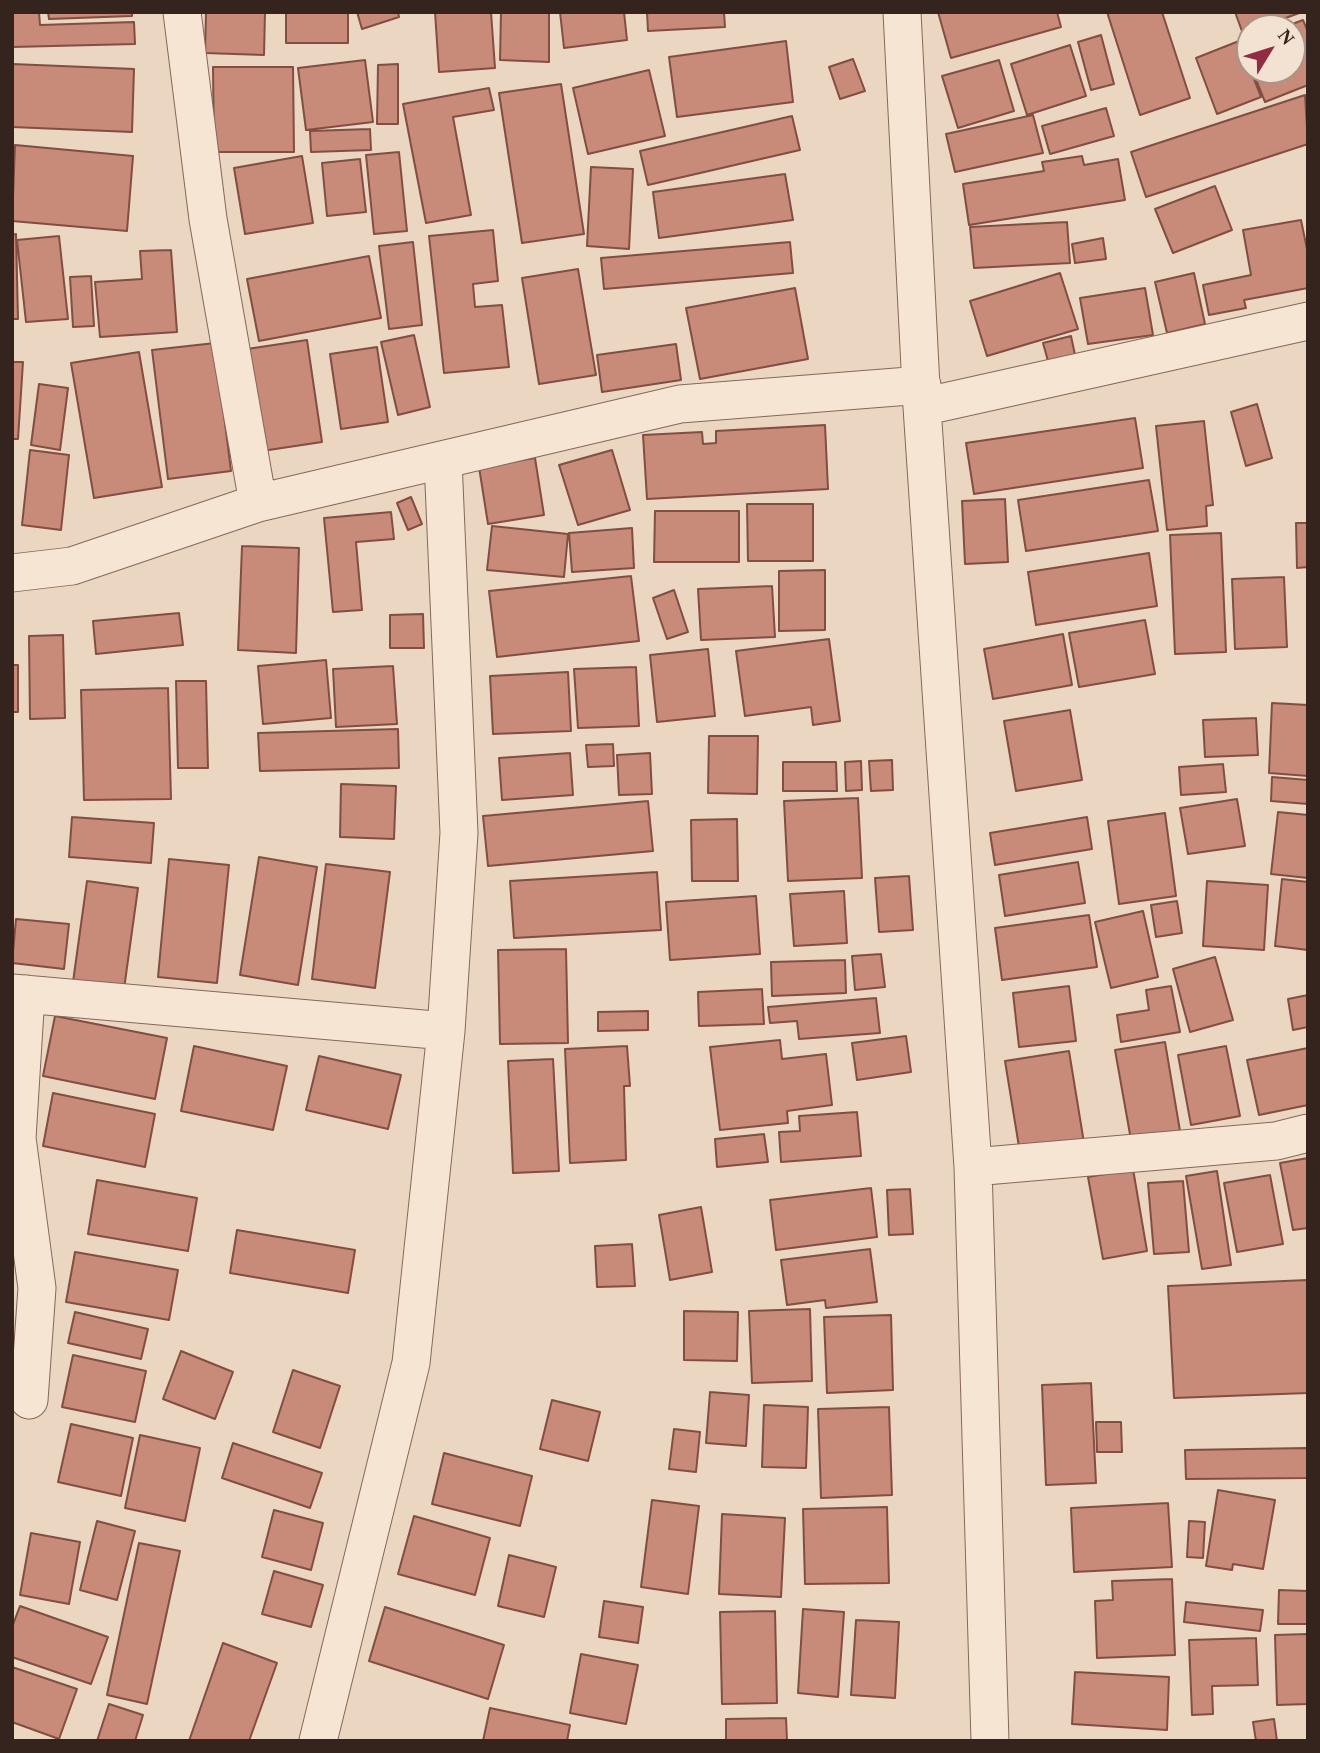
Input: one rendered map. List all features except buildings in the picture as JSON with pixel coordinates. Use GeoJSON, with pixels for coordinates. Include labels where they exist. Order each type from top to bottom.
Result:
{"type":"FeatureCollection","features":[{"type":"Feature","properties":{"kind":"street"},"geometry":{"type":"LineString","coordinates":[[182,12],[208,219],[258,503]]}},
{"type":"Feature","properties":{"kind":"street"},"geometry":{"type":"LineString","coordinates":[[902,12],[922,396],[973,1167],[990,1741]]}},
{"type":"Feature","properties":{"kind":"street"},"geometry":{"type":"LineString","coordinates":[[12,573],[72,566],[258,503],[680,404],[922,396],[1308,321]]}},
{"type":"Feature","properties":{"kind":"street"},"geometry":{"type":"LineString","coordinates":[[318,1741],[411,1363],[446,1031],[459,833],[443,460]]}},
{"type":"Feature","properties":{"kind":"street"},"geometry":{"type":"LineString","coordinates":[[29,1401],[37,1288],[17,1138],[19,993],[446,1031]]}},
{"type":"Feature","properties":{"kind":"street"},"geometry":{"type":"LineString","coordinates":[[973,1167],[1276,1141],[1308,1133]]}}]}
